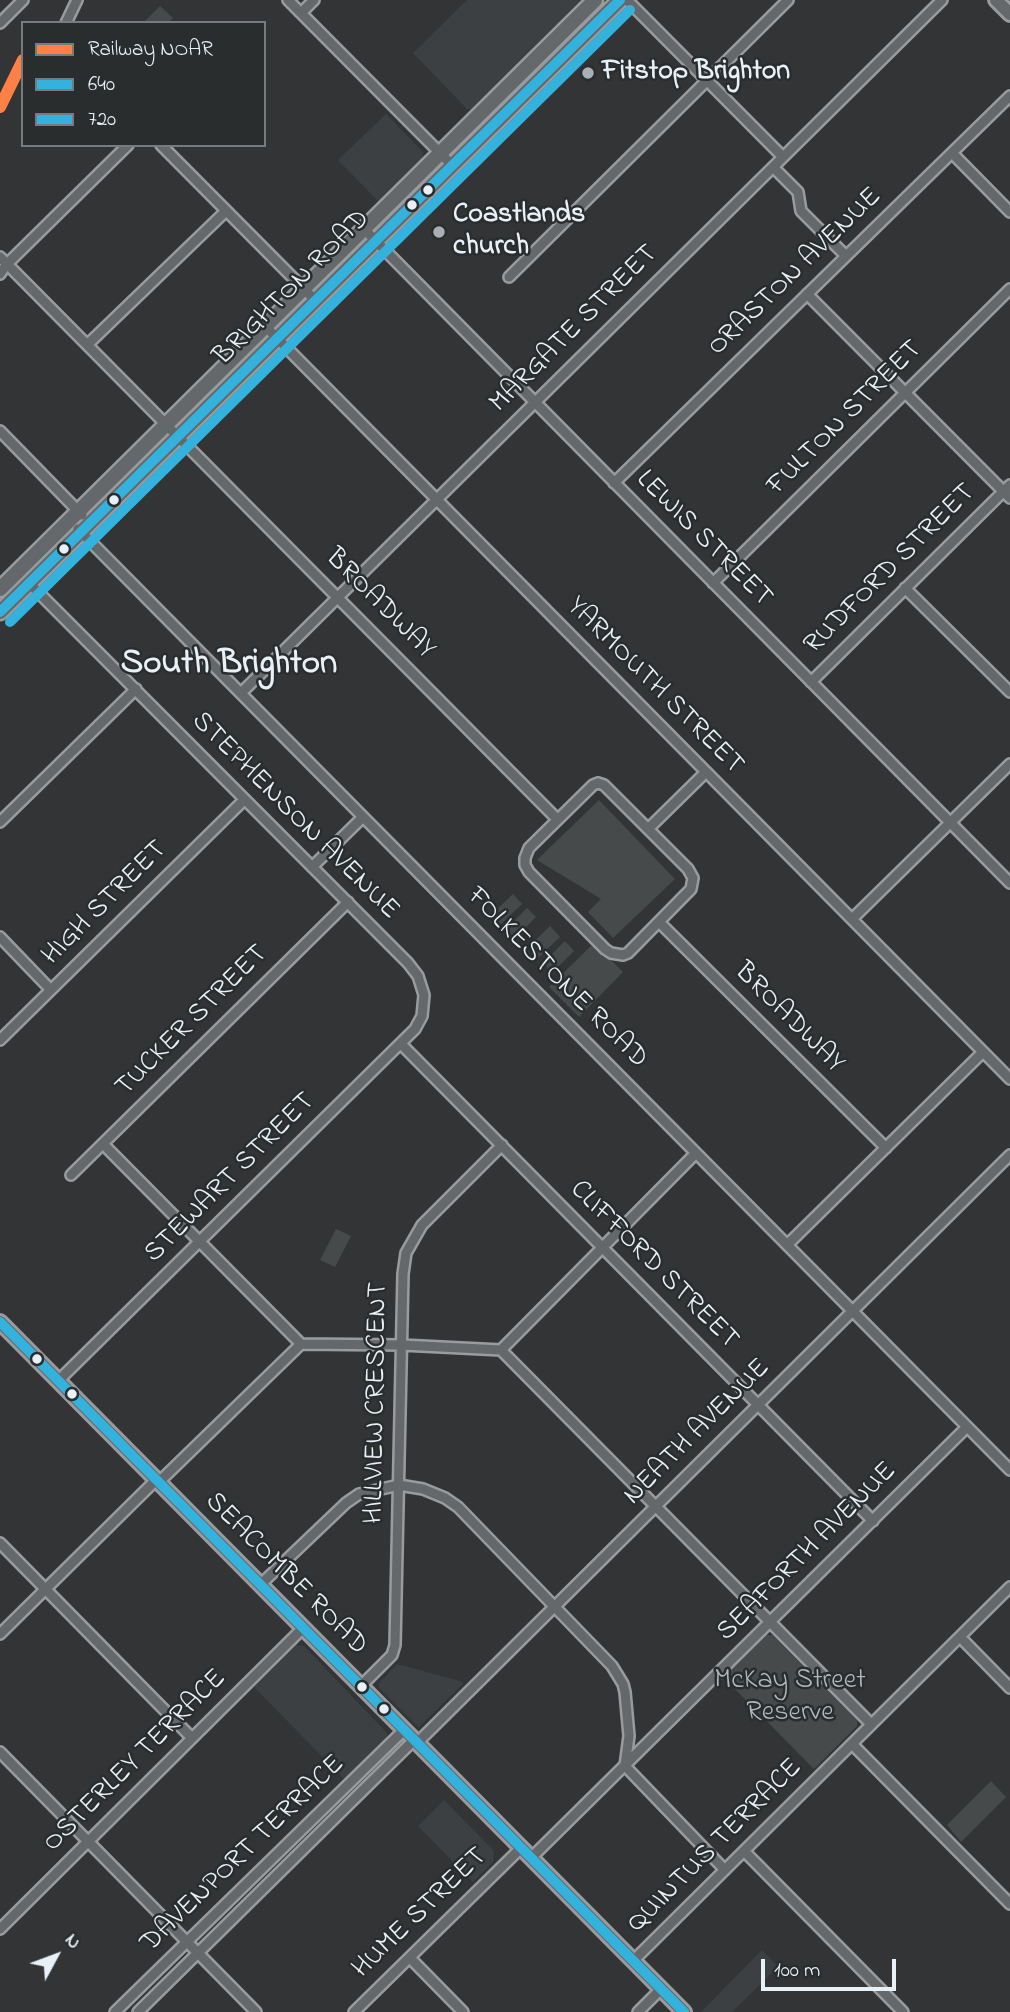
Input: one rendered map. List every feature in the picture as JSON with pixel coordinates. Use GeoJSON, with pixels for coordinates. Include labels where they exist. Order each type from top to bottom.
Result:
{"type":"FeatureCollection","features":[{"type":"Feature","properties":{"kind":"main road","name":"BRIGHTON ROAD"},"geometry":{"type":"LineString","coordinates":[[0,589],[595,0]]}},
{"type":"Feature","properties":{"kind":"main road","name":"BRIGHTON ROAD"},"geometry":{"type":"LineString","coordinates":[[0,612],[620,0]]}},
{"type":"Feature","properties":{"kind":"main road"},"geometry":{"type":"LineString","coordinates":[[996,0],[1010,14]]}},
{"type":"Feature","properties":{"kind":"main road","name":"SEACOMBE ROAD"},"geometry":{"type":"LineString","coordinates":[[2,1327],[684,2012]]}},
{"type":"Feature","properties":{"kind":"street"},"geometry":{"type":"LineString","coordinates":[[67,21],[76,0]]}},
{"type":"Feature","properties":{"kind":"street"},"geometry":{"type":"LineString","coordinates":[[288,0],[453,166]]}},
{"type":"Feature","properties":{"kind":"street"},"geometry":{"type":"LineString","coordinates":[[301,13],[314,0]]}},
{"type":"Feature","properties":{"kind":"street"},"geometry":{"type":"LineString","coordinates":[[627,0],[783,157]]}},
{"type":"Feature","properties":{"kind":"street"},"geometry":{"type":"LineString","coordinates":[[509,277],[788,0]]}},
{"type":"Feature","properties":{"kind":"street","name":"MARGATE STREET"},"geometry":{"type":"LineString","coordinates":[[241,693],[942,0]]}},
{"type":"Feature","properties":{"kind":"street"},"geometry":{"type":"LineString","coordinates":[[0,23],[19,1]]}},
{"type":"Feature","properties":{"kind":"street","name":"ORASTON AVENUE"},"geometry":{"type":"LineString","coordinates":[[614,483],[1010,96]]}},
{"type":"Feature","properties":{"kind":"street"},"geometry":{"type":"LineString","coordinates":[[0,274],[4,260],[126,147]]}},
{"type":"Feature","properties":{"kind":"street"},"geometry":{"type":"LineString","coordinates":[[163,147],[316,301]]}},
{"type":"Feature","properties":{"kind":"street"},"geometry":{"type":"LineString","coordinates":[[952,153],[1010,212]]}},
{"type":"Feature","properties":{"kind":"street"},"geometry":{"type":"LineString","coordinates":[[773,167],[798,192],[801,211],[846,256]]}},
{"type":"Feature","properties":{"kind":"street"},"geometry":{"type":"LineString","coordinates":[[87,345],[226,211]]}},
{"type":"Feature","properties":{"kind":"street","name":"LEWIS STREET"},"geometry":{"type":"LineString","coordinates":[[364,229],[1010,883]]}},
{"type":"Feature","properties":{"kind":"street","name":"BROADWAY"},"geometry":{"type":"LineString","coordinates":[[4,260],[557,819]]}},
{"type":"Feature","properties":{"kind":"street","name":"FULTON STREET"},"geometry":{"type":"LineString","coordinates":[[713,583],[1010,289]]}},
{"type":"Feature","properties":{"kind":"street"},"geometry":{"type":"LineString","coordinates":[[807,294],[1008,492]]}},
{"type":"Feature","properties":{"kind":"street","name":"YARMOUTH STREET"},"geometry":{"type":"LineString","coordinates":[[266,327],[1010,1079]]}},
{"type":"Feature","properties":{"kind":"street","name":"FOLKESTONE ROAD"},"geometry":{"type":"LineString","coordinates":[[0,431],[74,515],[241,693],[1010,1471]]}},
{"type":"Feature","properties":{"kind":"street","name":"RUDFORD STREET"},"geometry":{"type":"LineString","coordinates":[[811,682],[905,588],[1008,492]]}},
{"type":"Feature","properties":{"kind":"street","name":"STEPHENSON AVENUE"},"geometry":{"type":"LineString","coordinates":[[29,583],[414,970],[422,987],[424,1001]]}},
{"type":"Feature","properties":{"kind":"street"},"geometry":{"type":"LineString","coordinates":[[905,588],[1010,692]]}},
{"type":"Feature","properties":{"kind":"street"},"geometry":{"type":"LineString","coordinates":[[0,822],[136,689]]}},
{"type":"Feature","properties":{"kind":"street"},"geometry":{"type":"LineString","coordinates":[[852,919],[1010,764]]}},
{"type":"Feature","properties":{"kind":"street"},"geometry":{"type":"LineString","coordinates":[[648,829],[706,772]]}},
{"type":"Feature","properties":{"kind":"street"},"geometry":{"type":"LineString","coordinates":[[593,785],[604,785],[691,873],[694,884],[691,889],[628,953],[611,953],[529,872],[525,858],[529,848],[557,819],[593,785]]}},
{"type":"Feature","properties":{"kind":"street","name":"HIGH STREET"},"geometry":{"type":"LineString","coordinates":[[0,1041],[244,800]]}},
{"type":"Feature","properties":{"kind":"street"},"geometry":{"type":"LineString","coordinates":[[312,867],[363,817]]}},
{"type":"Feature","properties":{"kind":"street","name":"TUCKER STREET"},"geometry":{"type":"LineString","coordinates":[[71,1175],[348,902]]}},
{"type":"Feature","properties":{"kind":"street","name":"BROADWAY"},"geometry":{"type":"LineString","coordinates":[[659,922],[886,1148]]}},
{"type":"Feature","properties":{"kind":"street"},"geometry":{"type":"LineString","coordinates":[[0,937],[51,990]]}},
{"type":"Feature","properties":{"kind":"street","name":"STEWART STREET"},"geometry":{"type":"LineString","coordinates":[[58,1381],[401,1044],[415,1029],[422,1016],[424,1001]]}},
{"type":"Feature","properties":{"kind":"street","name":"CLIFFORD STREET"},"geometry":{"type":"LineString","coordinates":[[401,1044],[873,1521]]}},
{"type":"Feature","properties":{"kind":"street"},"geometry":{"type":"LineString","coordinates":[[787,1245],[983,1052]]}},
{"type":"Feature","properties":{"kind":"street"},"geometry":{"type":"LineString","coordinates":[[103,1144],[301,1344]]}},
{"type":"Feature","properties":{"kind":"street","name":"HILLVIEW CRESCENT"},"geometry":{"type":"LineString","coordinates":[[361,1686],[394,1651],[403,1274],[406,1253],[422,1225],[502,1145]]}},
{"type":"Feature","properties":{"kind":"street"},"geometry":{"type":"LineString","coordinates":[[501,1350],[696,1153]]}},
{"type":"Feature","properties":{"kind":"street","name":"NEATH AVENUE"},"geometry":{"type":"LineString","coordinates":[[412,1738],[555,1606],[1010,1155]]}},
{"type":"Feature","properties":{"kind":"street"},"geometry":{"type":"LineString","coordinates":[[0,1634],[301,1344],[501,1350],[871,1724]]}},
{"type":"Feature","properties":{"kind":"street","name":"SEAFORTH AVENUE"},"geometry":{"type":"LineString","coordinates":[[531,1858],[967,1427]]}},
{"type":"Feature","properties":{"kind":"street"},"geometry":{"type":"LineString","coordinates":[[260,1585],[346,1503],[368,1491],[399,1485],[434,1493],[458,1507],[606,1659],[623,1684],[628,1736],[625,1766],[725,1870]]}},
{"type":"Feature","properties":{"kind":"street"},"geometry":{"type":"LineString","coordinates":[[0,1543],[192,1738]]}},
{"type":"Feature","properties":{"kind":"street","name":"QUINTUS TERRACE"},"geometry":{"type":"LineString","coordinates":[[633,1961],[1010,1587]]}},
{"type":"Feature","properties":{"kind":"street","name":"OSTERLEY TERRACE"},"geometry":{"type":"LineString","coordinates":[[0,1929],[303,1628]]}},
{"type":"Feature","properties":{"kind":"street"},"geometry":{"type":"LineString","coordinates":[[960,1637],[1010,1688]]}},
{"type":"Feature","properties":{"kind":"street","name":"DAVENPORT TERRACE"},"geometry":{"type":"LineString","coordinates":[[115,2012],[188,1941],[412,1738]]}},
{"type":"Feature","properties":{"kind":"street","name":"DAVENPORT TERRACE"},"geometry":{"type":"LineString","coordinates":[[138,2012],[412,1738]]}},
{"type":"Feature","properties":{"kind":"street"},"geometry":{"type":"LineString","coordinates":[[852,1744],[1010,1904]]}},
{"type":"Feature","properties":{"kind":"street"},"geometry":{"type":"LineString","coordinates":[[0,1752],[256,2012]]}},
{"type":"Feature","properties":{"kind":"street","name":"HUME STREET"},"geometry":{"type":"LineString","coordinates":[[354,2012],[521,1848]]}},
{"type":"Feature","properties":{"kind":"street"},"geometry":{"type":"LineString","coordinates":[[744,1851],[903,2012]]}},
{"type":"Feature","properties":{"kind":"street"},"geometry":{"type":"LineString","coordinates":[[410,1958],[463,2012]]}},
{"type":"Feature","properties":{"kind":"street"},"geometry":{"type":"LineString","coordinates":[[638,2012],[661,1989]]}},
{"type":"Feature","properties":{"kind":"shaded area"},"geometry":{"type":"Polygon","coordinates":[[[467,0],[586,0],[480,104],[473,109],[467,109],[413,53],[467,0]]]}},
{"type":"Feature","properties":{"kind":"shaded area"},"geometry":{"type":"Polygon","coordinates":[[[386,114],[423,152],[422,161],[380,203],[338,160],[386,114]]]}},
{"type":"Feature","properties":{"kind":"shaded area"},"geometry":{"type":"Polygon","coordinates":[[[296,1645],[304,1646],[387,1733],[388,1740],[346,1781],[254,1687],[296,1645]]]}},
{"type":"Feature","properties":{"kind":"shaded area"},"geometry":{"type":"Polygon","coordinates":[[[397,1664],[463,1684],[419,1727],[379,1688],[379,1683],[397,1664]]]}},
{"type":"Feature","properties":{"kind":"shaded area"},"geometry":{"type":"Polygon","coordinates":[[[444,1800],[494,1851],[493,1862],[473,1882],[418,1826],[444,1800]]]}},
{"type":"Feature","properties":{"kind":"shaded area"},"geometry":{"type":"Polygon","coordinates":[[[762,1950],[778,1967],[732,2012],[701,2012],[762,1950]]]}},
{"type":"Feature","properties":{"kind":"green space"},"geometry":{"type":"Polygon","coordinates":[[[160,6],[173,18],[170,21],[145,21],[160,6]]]}},
{"type":"Feature","properties":{"kind":"green space"},"geometry":{"type":"Polygon","coordinates":[[[599,800],[675,879],[613,938],[588,912],[601,899],[537,860],[599,800]]]}},
{"type":"Feature","properties":{"kind":"green space"},"geometry":{"type":"Polygon","coordinates":[[[513,894],[522,904],[500,925],[491,915],[513,894]]]}},
{"type":"Feature","properties":{"kind":"green space"},"geometry":{"type":"Polygon","coordinates":[[[527,908],[536,917],[514,939],[505,930],[527,908]]]}},
{"type":"Feature","properties":{"kind":"green space"},"geometry":{"type":"Polygon","coordinates":[[[550,926],[560,937],[538,958],[528,947],[550,926]]]}},
{"type":"Feature","properties":{"kind":"green space"},"geometry":{"type":"Polygon","coordinates":[[[565,941],[574,951],[552,973],[543,963],[565,941]]]}},
{"type":"Feature","properties":{"kind":"green space"},"geometry":{"type":"Polygon","coordinates":[[[594,943],[623,972],[579,1017],[549,987],[594,943]]]}},
{"type":"Feature","properties":{"kind":"green space"},"geometry":{"type":"Polygon","coordinates":[[[336,1229],[351,1236],[335,1267],[320,1260],[336,1229]]]}},
{"type":"Feature","properties":{"kind":"green space","name":"McKay Street Reserve"},"geometry":{"type":"Polygon","coordinates":[[[764,1635],[772,1635],[857,1720],[857,1726],[814,1769],[723,1677],[764,1635]]]}},
{"type":"Feature","properties":{"kind":"green space"},"geometry":{"type":"Polygon","coordinates":[[[991,1781],[1006,1797],[961,1842],[947,1825],[991,1781]]]}},
{"type":"Feature","properties":{"kind":"rail line","name":"NOAR"},"geometry":{"type":"LineString","coordinates":[[0,107],[21,64]]}},
{"type":"Feature","properties":{"kind":"transit line","name":"720"},"geometry":{"type":"LineString","coordinates":[[0,612],[620,0]]}},
{"type":"Feature","properties":{"kind":"transit line"},"geometry":{"type":"LineString","coordinates":[[10,622],[630,10]]}},
{"type":"Feature","properties":{"kind":"transit line","name":"640"},"geometry":{"type":"LineString","coordinates":[[0,1322],[684,2012]]}},
{"type":"Feature","properties":{"kind":"place","name":"Fitstop Brighton"},"geometry":{"type":"Point","coordinates":[588,73]}},
{"type":"Feature","properties":{"kind":"place","name":"Coastlands church"},"geometry":{"type":"Point","coordinates":[439,232]}},
{"type":"Feature","properties":{"kind":"district","name":"South Brighton"},"geometry":{"type":"Point","coordinates":[229,666]}}]}
